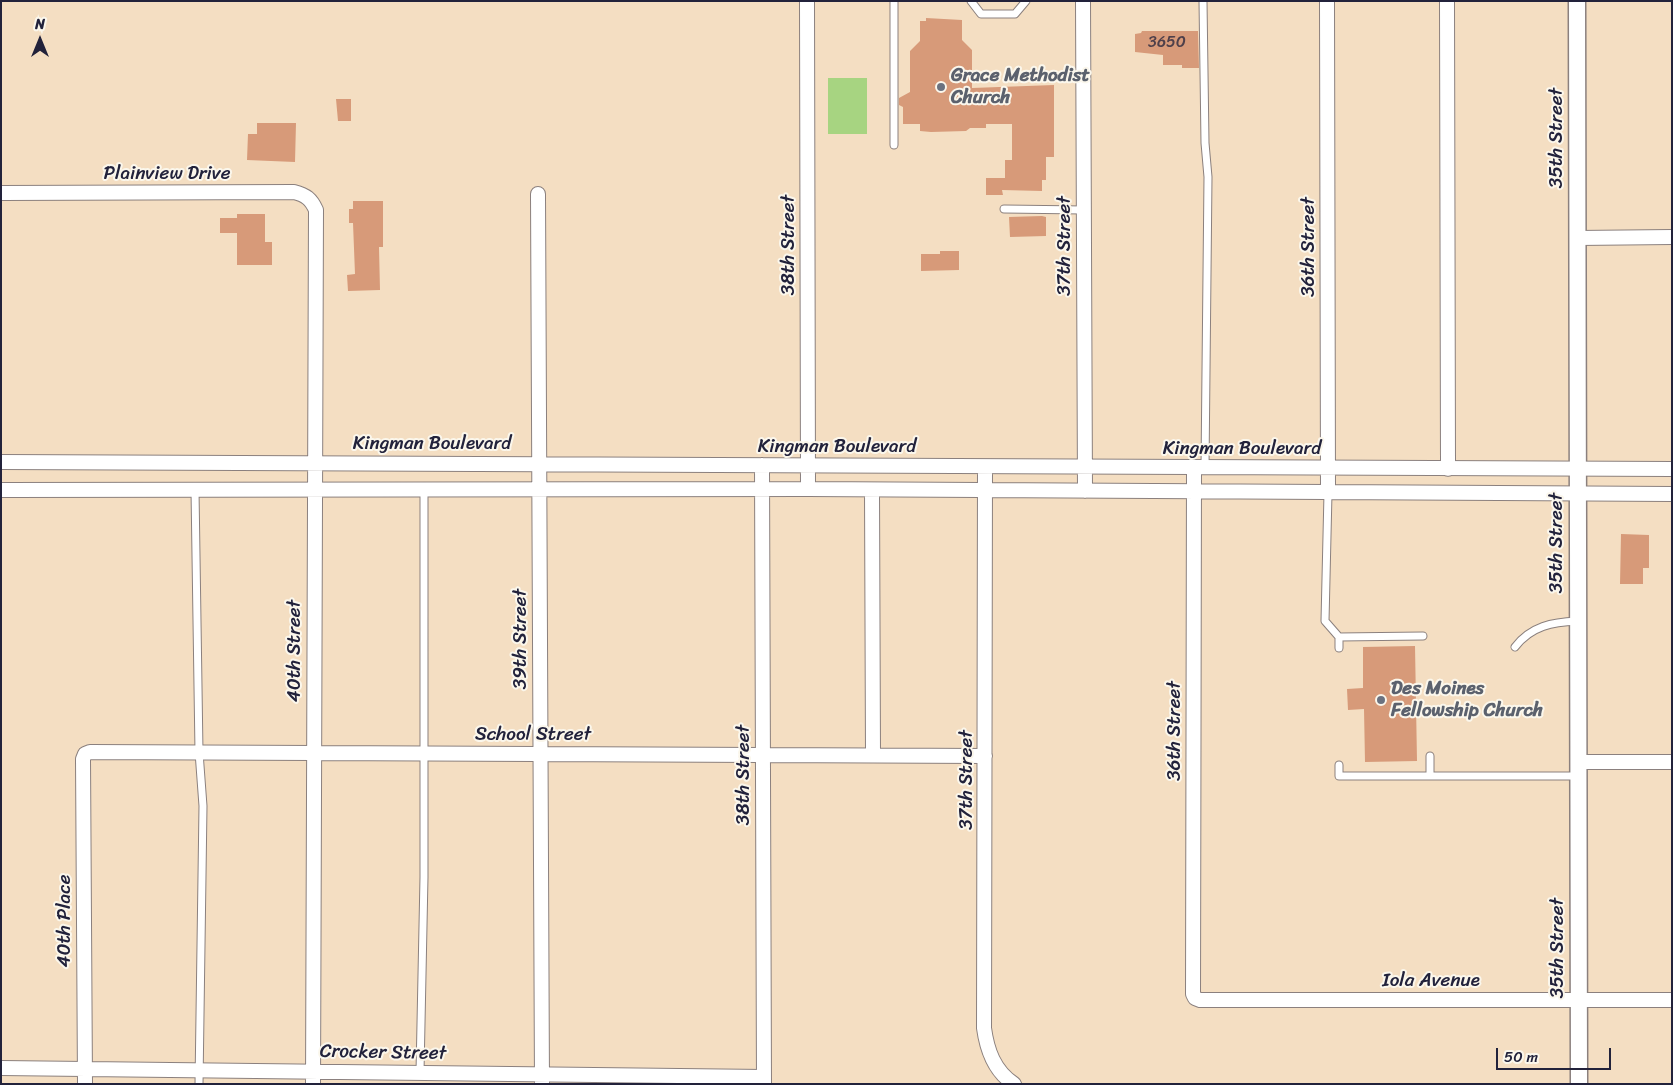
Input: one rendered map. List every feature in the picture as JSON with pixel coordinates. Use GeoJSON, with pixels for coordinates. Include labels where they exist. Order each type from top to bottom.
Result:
{"type":"FeatureCollection","features":[{"type":"Feature","properties":{"kind":"street","name":"38th Street"},"geometry":{"type":"LineString","coordinates":[[807,1],[808,490]]}},
{"type":"Feature","properties":{"kind":"street","name":"37th Street"},"geometry":{"type":"LineString","coordinates":[[1083,1],[1085,491]]}},
{"type":"Feature","properties":{"kind":"street","name":"36th Street"},"geometry":{"type":"LineString","coordinates":[[1327,1],[1328,492]]}},
{"type":"Feature","properties":{"kind":"street"},"geometry":{"type":"LineString","coordinates":[[1447,1],[1448,469]]}},
{"type":"Feature","properties":{"kind":"street","name":"35th Street"},"geometry":{"type":"LineString","coordinates":[[1577,1],[1579,1084]]}},
{"type":"Feature","properties":{"kind":"street","name":"Plainview Drive"},"geometry":{"type":"LineString","coordinates":[[1,193],[294,192],[303,194],[311,200],[316,210],[316,219]]}},
{"type":"Feature","properties":{"kind":"street","name":"39th Street"},"geometry":{"type":"LineString","coordinates":[[538,194],[542,1079]]}},
{"type":"Feature","properties":{"kind":"street","name":"40th Street"},"geometry":{"type":"LineString","coordinates":[[313,1077],[316,219]]}},
{"type":"Feature","properties":{"kind":"street"},"geometry":{"type":"LineString","coordinates":[[1577,238],[1672,237]]}},
{"type":"Feature","properties":{"kind":"street","name":"Kingman Boulevard"},"geometry":{"type":"LineString","coordinates":[[1,462],[1672,469]]}},
{"type":"Feature","properties":{"kind":"street","name":"38th Street"},"geometry":{"type":"LineString","coordinates":[[762,465],[764,1081]]}},
{"type":"Feature","properties":{"kind":"street","name":"37th Street"},"geometry":{"type":"LineString","coordinates":[[985,467],[986,756],[984,1028],[986,1042],[994,1063],[1014,1084]]}},
{"type":"Feature","properties":{"kind":"street","name":"36th Street"},"geometry":{"type":"LineString","coordinates":[[1193,994],[1194,492],[1200,468]]}},
{"type":"Feature","properties":{"kind":"street"},"geometry":{"type":"LineString","coordinates":[[1,490],[985,490],[1672,494]]}},
{"type":"Feature","properties":{"kind":"street"},"geometry":{"type":"LineString","coordinates":[[872,490],[873,756]]}},
{"type":"Feature","properties":{"kind":"street","name":"School Street"},"geometry":{"type":"LineString","coordinates":[[83,759],[85,754],[90,752],[986,756]]}},
{"type":"Feature","properties":{"kind":"street","name":"40th Place"},"geometry":{"type":"LineString","coordinates":[[83,759],[85,1084]]}},
{"type":"Feature","properties":{"kind":"street"},"geometry":{"type":"LineString","coordinates":[[1578,769],[1672,762]]}},
{"type":"Feature","properties":{"kind":"street","name":"Iola Avenue"},"geometry":{"type":"LineString","coordinates":[[1193,994],[1195,998],[1200,1000],[1672,1000]]}},
{"type":"Feature","properties":{"kind":"street","name":"Crocker Street"},"geometry":{"type":"LineString","coordinates":[[1,1068],[199,1070],[313,1077],[420,1072],[542,1079],[764,1081]]}},
{"type":"Feature","properties":{"kind":"lane"},"geometry":{"type":"LineString","coordinates":[[894,1],[894,144]]}},
{"type":"Feature","properties":{"kind":"lane"},"geometry":{"type":"LineString","coordinates":[[970,1],[981,14],[1015,14],[1026,1]]}},
{"type":"Feature","properties":{"kind":"lane"},"geometry":{"type":"LineString","coordinates":[[1200,468],[1208,177],[1205,143],[1203,1]]}},
{"type":"Feature","properties":{"kind":"lane"},"geometry":{"type":"LineString","coordinates":[[1004,209],[1084,210]]}},
{"type":"Feature","properties":{"kind":"lane"},"geometry":{"type":"LineString","coordinates":[[195,490],[199,752],[202,806],[199,1084]]}},
{"type":"Feature","properties":{"kind":"lane"},"geometry":{"type":"LineString","coordinates":[[420,1072],[422,1042],[424,753],[424,491]]}},
{"type":"Feature","properties":{"kind":"lane"},"geometry":{"type":"LineString","coordinates":[[1328,492],[1325,621],[1339,637],[1339,648]]}},
{"type":"Feature","properties":{"kind":"lane"},"geometry":{"type":"LineString","coordinates":[[1515,647],[1536,628],[1554,622],[1577,621]]}},
{"type":"Feature","properties":{"kind":"lane"},"geometry":{"type":"LineString","coordinates":[[1339,637],[1423,636]]}},
{"type":"Feature","properties":{"kind":"lane"},"geometry":{"type":"LineString","coordinates":[[1430,756],[1430,776]]}},
{"type":"Feature","properties":{"kind":"lane"},"geometry":{"type":"LineString","coordinates":[[1339,765],[1339,776],[1430,776],[1469,772],[1578,769]]}},
{"type":"Feature","properties":{"kind":"green space"},"geometry":{"type":"Polygon","coordinates":[[[828,78],[867,78],[867,134],[828,134],[828,78]]]}},
{"type":"Feature","properties":{"kind":"building","name":"Grace Methodist Church"},"geometry":{"type":"Polygon","coordinates":[[[926,18],[962,20],[962,40],[972,50],[972,88],[1054,85],[1054,157],[1046,157],[1046,180],[1042,180],[1042,191],[1002,190],[1003,195],[986,195],[986,178],[1005,178],[1005,160],[1012,160],[1012,124],[986,124],[986,128],[970,128],[966,131],[931,132],[920,131],[920,124],[903,124],[903,107],[899,105],[899,98],[910,92],[910,51],[920,41],[920,21],[926,21],[926,18]]]}},
{"type":"Feature","properties":{"kind":"building"},"geometry":{"type":"Polygon","coordinates":[[[1142,31],[1198,31],[1199,68],[1182,68],[1182,65],[1163,65],[1163,55],[1135,52],[1135,34],[1142,31]]]}},
{"type":"Feature","properties":{"kind":"building"},"geometry":{"type":"Polygon","coordinates":[[[336,99],[351,99],[351,121],[338,121],[336,99]]]}},
{"type":"Feature","properties":{"kind":"building"},"geometry":{"type":"Polygon","coordinates":[[[257,123],[296,123],[295,162],[247,160],[248,134],[257,134],[257,123]]]}},
{"type":"Feature","properties":{"kind":"building"},"geometry":{"type":"Polygon","coordinates":[[[353,201],[383,201],[383,247],[379,247],[380,290],[348,291],[347,275],[355,274],[353,223],[349,223],[349,209],[353,209],[353,201]]]}},
{"type":"Feature","properties":{"kind":"building"},"geometry":{"type":"Polygon","coordinates":[[[237,214],[265,214],[265,242],[272,242],[272,265],[237,265],[237,233],[220,233],[220,218],[237,218],[237,214]]]}},
{"type":"Feature","properties":{"kind":"building"},"geometry":{"type":"Polygon","coordinates":[[[1009,217],[1046,217],[1046,236],[1010,237],[1009,217]]]}},
{"type":"Feature","properties":{"kind":"building"},"geometry":{"type":"Polygon","coordinates":[[[940,251],[959,251],[959,270],[921,271],[921,254],[940,254],[940,251]]]}},
{"type":"Feature","properties":{"kind":"building"},"geometry":{"type":"Polygon","coordinates":[[[1621,534],[1649,535],[1649,568],[1643,568],[1643,584],[1620,584],[1621,534]]]}},
{"type":"Feature","properties":{"kind":"building","name":"Des Moines Fellowship Church"},"geometry":{"type":"Polygon","coordinates":[[[1415,646],[1417,761],[1365,762],[1364,709],[1348,710],[1347,689],[1363,688],[1363,647],[1415,646]]]}},
{"type":"Feature","properties":{"kind":"place","name":"Grace Methodist Church"},"geometry":{"type":"Point","coordinates":[941,87]}},
{"type":"Feature","properties":{"kind":"place","name":"Des Moines Fellowship Church"},"geometry":{"type":"Point","coordinates":[1381,700]}}]}
